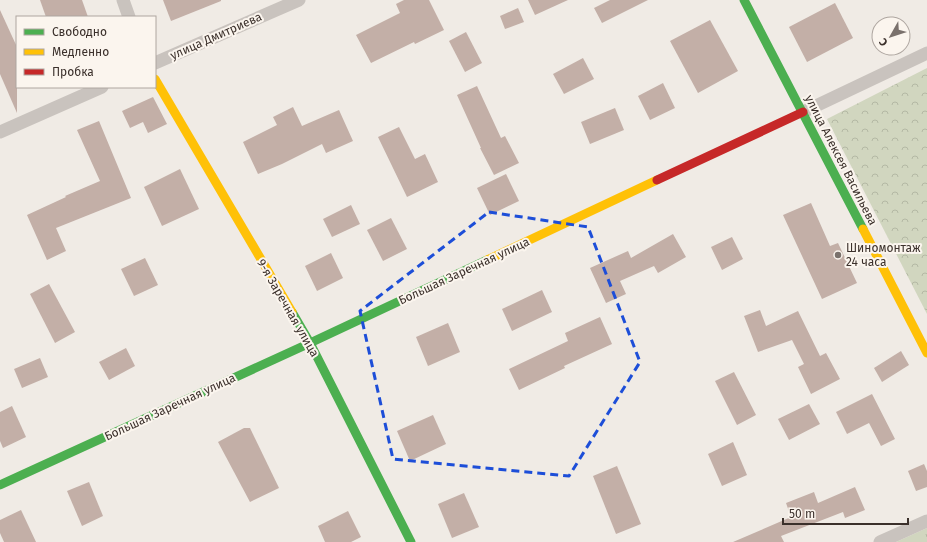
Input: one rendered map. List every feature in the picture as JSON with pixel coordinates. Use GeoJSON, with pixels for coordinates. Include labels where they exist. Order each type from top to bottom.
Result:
{"type":"FeatureCollection","features":[{"type":"Feature","properties":{"kind":"street"},"geometry":{"type":"LineString","coordinates":[[123,0],[129,16]]}},
{"type":"Feature","properties":{"kind":"street","name":"улица Дмитриева"},"geometry":{"type":"LineString","coordinates":[[156,63],[299,0]]}},
{"type":"Feature","properties":{"kind":"street","name":"улица Алексея Васильева"},"geometry":{"type":"LineString","coordinates":[[744,0],[927,353]]}},
{"type":"Feature","properties":{"kind":"street","name":"Большая Заречная улица"},"geometry":{"type":"LineString","coordinates":[[0,485],[310,343],[927,53]]}},
{"type":"Feature","properties":{"kind":"street","name":"9-я Заречная улица"},"geometry":{"type":"LineString","coordinates":[[156,82],[310,343],[411,542]]}},
{"type":"Feature","properties":{"kind":"street"},"geometry":{"type":"LineString","coordinates":[[0,132],[100,88]]}},
{"type":"Feature","properties":{"kind":"street"},"geometry":{"type":"LineString","coordinates":[[880,542],[927,521]]}},
{"type":"Feature","properties":{"kind":"highlighted area"},"geometry":{"type":"Polygon","coordinates":[[[489,212],[588,227],[640,362],[569,476],[393,459],[360,311],[489,212]]]}},
{"type":"Feature","properties":{"kind":"green space"},"geometry":{"type":"Polygon","coordinates":[[[927,68],[927,314],[827,119],[927,68]]]}},
{"type":"Feature","properties":{"kind":"green space"},"geometry":{"type":"Polygon","coordinates":[[[927,528],[927,542],[896,542],[927,528]]]}},
{"type":"Feature","properties":{"kind":"building"},"geometry":{"type":"Polygon","coordinates":[[[40,0],[82,0],[88,16],[46,16],[40,0]]]}},
{"type":"Feature","properties":{"kind":"building"},"geometry":{"type":"Polygon","coordinates":[[[163,0],[221,0],[221,1],[171,21],[163,0]]]}},
{"type":"Feature","properties":{"kind":"building"},"geometry":{"type":"Polygon","coordinates":[[[404,0],[429,0],[444,30],[415,44],[414,42],[371,63],[356,35],[400,13],[396,4],[404,0]]]}},
{"type":"Feature","properties":{"kind":"building"},"geometry":{"type":"Polygon","coordinates":[[[528,0],[568,0],[535,15],[528,0]]]}},
{"type":"Feature","properties":{"kind":"building"},"geometry":{"type":"Polygon","coordinates":[[[610,0],[648,0],[602,23],[594,8],[610,0]]]}},
{"type":"Feature","properties":{"kind":"building"},"geometry":{"type":"Polygon","coordinates":[[[835,3],[853,38],[807,62],[789,27],[835,3]]]}},
{"type":"Feature","properties":{"kind":"building"},"geometry":{"type":"Polygon","coordinates":[[[518,8],[524,22],[505,29],[500,16],[518,8]]]}},
{"type":"Feature","properties":{"kind":"building"},"geometry":{"type":"Polygon","coordinates":[[[0,10],[16,45],[17,113],[0,74],[0,10]]]}},
{"type":"Feature","properties":{"kind":"building"},"geometry":{"type":"Polygon","coordinates":[[[710,20],[738,71],[698,93],[670,41],[710,20]]]}},
{"type":"Feature","properties":{"kind":"building"},"geometry":{"type":"Polygon","coordinates":[[[466,32],[482,63],[465,72],[449,41],[466,32]]]}},
{"type":"Feature","properties":{"kind":"building"},"geometry":{"type":"Polygon","coordinates":[[[583,58],[594,79],[564,94],[553,74],[583,58]]]}},
{"type":"Feature","properties":{"kind":"building"},"geometry":{"type":"Polygon","coordinates":[[[663,83],[675,108],[650,120],[638,96],[663,83]]]}},
{"type":"Feature","properties":{"kind":"building"},"geometry":{"type":"Polygon","coordinates":[[[477,86],[501,138],[505,136],[519,163],[494,175],[480,148],[457,95],[477,86]]]}},
{"type":"Feature","properties":{"kind":"building"},"geometry":{"type":"Polygon","coordinates":[[[153,97],[167,124],[148,133],[143,122],[130,128],[122,111],[153,97]]]}},
{"type":"Feature","properties":{"kind":"building"},"geometry":{"type":"Polygon","coordinates":[[[293,107],[302,126],[339,110],[353,141],[326,153],[322,144],[258,174],[243,142],[277,125],[273,117],[293,107]]]}},
{"type":"Feature","properties":{"kind":"building"},"geometry":{"type":"Polygon","coordinates":[[[615,108],[624,130],[590,144],[581,122],[615,108]]]}},
{"type":"Feature","properties":{"kind":"building"},"geometry":{"type":"Polygon","coordinates":[[[99,121],[131,198],[56,228],[66,251],[47,260],[27,215],[100,181],[77,130],[99,121]]]}},
{"type":"Feature","properties":{"kind":"building"},"geometry":{"type":"Polygon","coordinates":[[[399,127],[415,159],[425,154],[438,182],[407,197],[378,137],[399,127]]]}},
{"type":"Feature","properties":{"kind":"building"},"geometry":{"type":"Polygon","coordinates":[[[180,169],[199,209],[162,226],[144,187],[180,169]]]}},
{"type":"Feature","properties":{"kind":"building"},"geometry":{"type":"Polygon","coordinates":[[[506,174],[519,201],[490,215],[477,188],[506,174]]]}},
{"type":"Feature","properties":{"kind":"building"},"geometry":{"type":"Polygon","coordinates":[[[811,203],[830,246],[838,243],[857,283],[822,299],[783,215],[811,203]]]}},
{"type":"Feature","properties":{"kind":"building"},"geometry":{"type":"Polygon","coordinates":[[[351,205],[360,224],[332,237],[323,219],[351,205]]]}},
{"type":"Feature","properties":{"kind":"building"},"geometry":{"type":"Polygon","coordinates":[[[391,218],[407,249],[383,261],[367,230],[391,218]]]}},
{"type":"Feature","properties":{"kind":"building"},"geometry":{"type":"Polygon","coordinates":[[[673,234],[686,257],[658,273],[654,266],[620,281],[626,294],[606,303],[590,268],[628,251],[631,258],[673,234]]]}},
{"type":"Feature","properties":{"kind":"building"},"geometry":{"type":"Polygon","coordinates":[[[732,237],[743,259],[722,270],[711,247],[732,237]]]}},
{"type":"Feature","properties":{"kind":"building"},"geometry":{"type":"Polygon","coordinates":[[[331,253],[343,278],[317,291],[305,266],[331,253]]]}},
{"type":"Feature","properties":{"kind":"building"},"geometry":{"type":"Polygon","coordinates":[[[145,258],[158,285],[134,296],[121,269],[145,258]]]}},
{"type":"Feature","properties":{"kind":"building"},"geometry":{"type":"Polygon","coordinates":[[[49,284],[75,332],[55,343],[30,294],[49,284]]]}},
{"type":"Feature","properties":{"kind":"building"},"geometry":{"type":"Polygon","coordinates":[[[542,290],[552,312],[512,331],[502,309],[542,290]]]}},
{"type":"Feature","properties":{"kind":"building"},"geometry":{"type":"Polygon","coordinates":[[[760,310],[766,326],[798,311],[820,356],[826,353],[840,379],[811,394],[798,367],[804,364],[792,340],[758,352],[744,316],[760,310]]]}},
{"type":"Feature","properties":{"kind":"building"},"geometry":{"type":"Polygon","coordinates":[[[600,317],[612,344],[564,366],[565,368],[519,390],[509,369],[568,341],[565,333],[600,317]]]}},
{"type":"Feature","properties":{"kind":"building"},"geometry":{"type":"Polygon","coordinates":[[[448,323],[460,352],[428,366],[416,337],[448,323]]]}},
{"type":"Feature","properties":{"kind":"building"},"geometry":{"type":"Polygon","coordinates":[[[126,348],[135,366],[109,380],[99,362],[126,348]]]}},
{"type":"Feature","properties":{"kind":"building"},"geometry":{"type":"Polygon","coordinates":[[[901,351],[909,365],[882,382],[874,368],[901,351]]]}},
{"type":"Feature","properties":{"kind":"building"},"geometry":{"type":"Polygon","coordinates":[[[40,358],[48,377],[22,388],[14,369],[40,358]]]}},
{"type":"Feature","properties":{"kind":"building"},"geometry":{"type":"Polygon","coordinates":[[[734,372],[756,415],[737,425],[715,381],[734,372]]]}},
{"type":"Feature","properties":{"kind":"building"},"geometry":{"type":"Polygon","coordinates":[[[872,394],[895,439],[881,446],[869,423],[847,434],[836,412],[872,394]]]}},
{"type":"Feature","properties":{"kind":"building"},"geometry":{"type":"Polygon","coordinates":[[[809,404],[820,424],[789,440],[778,419],[809,404]]]}},
{"type":"Feature","properties":{"kind":"building"},"geometry":{"type":"Polygon","coordinates":[[[12,406],[26,437],[3,448],[0,441],[0,412],[12,406]]]}},
{"type":"Feature","properties":{"kind":"building"},"geometry":{"type":"Polygon","coordinates":[[[433,415],[446,444],[410,461],[397,431],[433,415]]]}},
{"type":"Feature","properties":{"kind":"building"},"geometry":{"type":"Polygon","coordinates":[[[244,428],[250,428],[279,488],[250,502],[218,442],[244,428]]]}},
{"type":"Feature","properties":{"kind":"building"},"geometry":{"type":"Polygon","coordinates":[[[733,442],[747,475],[722,486],[708,454],[733,442]]]}},
{"type":"Feature","properties":{"kind":"building"},"geometry":{"type":"Polygon","coordinates":[[[924,464],[927,471],[927,487],[916,491],[908,471],[924,464]]]}},
{"type":"Feature","properties":{"kind":"building"},"geometry":{"type":"Polygon","coordinates":[[[617,466],[641,524],[616,534],[593,476],[617,466]]]}},
{"type":"Feature","properties":{"kind":"building"},"geometry":{"type":"Polygon","coordinates":[[[89,482],[103,516],[82,526],[67,491],[89,482]]]}},
{"type":"Feature","properties":{"kind":"building"},"geometry":{"type":"Polygon","coordinates":[[[855,487],[865,510],[845,518],[843,512],[781,536],[784,542],[733,542],[791,517],[786,503],[814,492],[818,503],[855,487]]]}},
{"type":"Feature","properties":{"kind":"building"},"geometry":{"type":"Polygon","coordinates":[[[464,493],[479,527],[452,538],[438,504],[464,493]]]}},
{"type":"Feature","properties":{"kind":"building"},"geometry":{"type":"Polygon","coordinates":[[[21,510],[36,542],[4,542],[0,533],[0,520],[21,510]]]}},
{"type":"Feature","properties":{"kind":"building"},"geometry":{"type":"Polygon","coordinates":[[[348,511],[361,537],[351,542],[325,542],[318,526],[348,511]]]}},
{"type":"Feature","properties":{"kind":"traffic: fast"},"geometry":{"type":"LineString","coordinates":[[744,0],[863,229]]}},
{"type":"Feature","properties":{"kind":"traffic: fast"},"geometry":{"type":"LineString","coordinates":[[0,485],[487,260]]}},
{"type":"Feature","properties":{"kind":"traffic: fast"},"geometry":{"type":"LineString","coordinates":[[292,312],[310,343],[411,542]]}},
{"type":"Feature","properties":{"kind":"traffic: slow"},"geometry":{"type":"LineString","coordinates":[[156,81],[292,312]]}},
{"type":"Feature","properties":{"kind":"traffic: slow"},"geometry":{"type":"LineString","coordinates":[[487,260],[657,180]]}},
{"type":"Feature","properties":{"kind":"traffic: slow"},"geometry":{"type":"LineString","coordinates":[[863,229],[927,353]]}},
{"type":"Feature","properties":{"kind":"traffic: jam"},"geometry":{"type":"LineString","coordinates":[[657,180],[803,112]]}},
{"type":"Feature","properties":{"kind":"place","name":"Шиномонтаж 24 часа"},"geometry":{"type":"Point","coordinates":[838,255]}}]}
